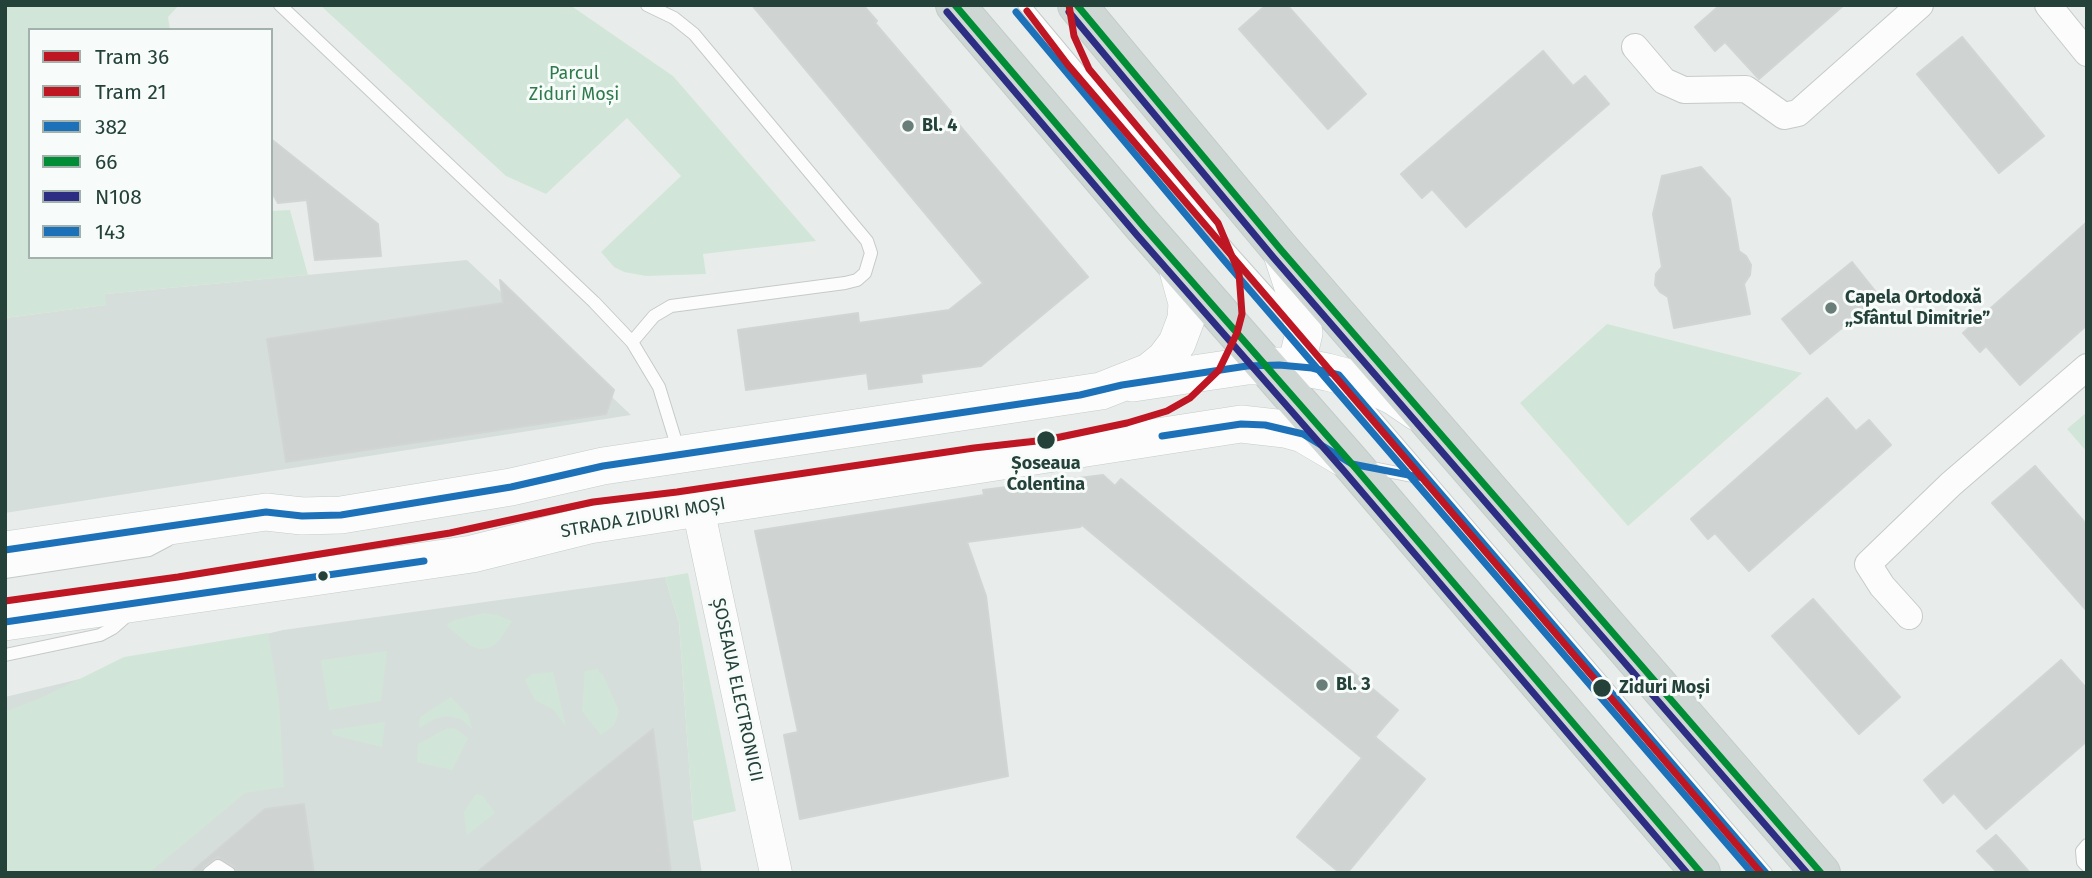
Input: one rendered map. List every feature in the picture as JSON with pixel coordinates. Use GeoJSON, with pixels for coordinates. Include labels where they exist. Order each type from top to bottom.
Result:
{"type":"FeatureCollection","features":[{"type":"Feature","properties":{"kind":"main road"},"geometry":{"type":"LineString","coordinates":[[955,5],[1176,263],[1287,363],[1352,464],[1701,873]]}},
{"type":"Feature","properties":{"kind":"main road"},"geometry":{"type":"LineString","coordinates":[[1077,5],[1281,250],[1821,873]]}},
{"type":"Feature","properties":{"kind":"main road"},"geometry":{"type":"LineString","coordinates":[[1241,424],[1269,404],[1287,363],[1299,304],[1281,250]]}},
{"type":"Feature","properties":{"kind":"main road"},"geometry":{"type":"LineString","coordinates":[[1122,385],[1149,372],[1165,359],[1182,332],[1187,303],[1176,263]]}},
{"type":"Feature","properties":{"kind":"main road"},"geometry":{"type":"LineString","coordinates":[[5,550],[265,512],[302,516],[341,515],[512,487],[592,468],[1058,399],[1122,385],[1287,363],[1339,375],[1378,388],[1434,424]]}},
{"type":"Feature","properties":{"kind":"main road"},"geometry":{"type":"LineString","coordinates":[[1241,424],[1275,427],[1303,434],[1352,464]]}},
{"type":"Feature","properties":{"kind":"main road","name":"STRADA ZIDURI MOȘI"},"geometry":{"type":"LineString","coordinates":[[5,622],[472,554],[580,527],[1241,424]]}},
{"type":"Feature","properties":{"kind":"street"},"geometry":{"type":"LineString","coordinates":[[1635,47],[1664,80],[1684,90],[1746,89],[1784,116],[1798,113],[1920,5]]}},
{"type":"Feature","properties":{"kind":"street"},"geometry":{"type":"LineString","coordinates":[[2048,5],[2087,53]]}},
{"type":"Feature","properties":{"kind":"street"},"geometry":{"type":"LineString","coordinates":[[1909,616],[1882,586],[1868,564],[1951,484],[2087,368]]}},
{"type":"Feature","properties":{"kind":"street","name":"ȘOSEAUA ELECTRONICII"},"geometry":{"type":"LineString","coordinates":[[698,508],[776,873]]}},
{"type":"Feature","properties":{"kind":"lane"},"geometry":{"type":"LineString","coordinates":[[280,5],[594,302],[632,342],[659,387],[680,454]]}},
{"type":"Feature","properties":{"kind":"lane"},"geometry":{"type":"LineString","coordinates":[[632,342],[654,316],[671,306],[845,284],[857,280],[865,273],[871,253],[867,241],[694,34],[674,18],[647,5]]}},
{"type":"Feature","properties":{"kind":"lane"},"geometry":{"type":"LineString","coordinates":[[1024,5],[1231,252],[1287,363]]}},
{"type":"Feature","properties":{"kind":"lane"},"geometry":{"type":"LineString","coordinates":[[1339,375],[1766,873]]}},
{"type":"Feature","properties":{"kind":"lane"},"geometry":{"type":"LineString","coordinates":[[1352,464],[1428,479]]}},
{"type":"Feature","properties":{"kind":"lane"},"geometry":{"type":"LineString","coordinates":[[5,572],[149,550],[205,520]]}},
{"type":"Feature","properties":{"kind":"lane"},"geometry":{"type":"LineString","coordinates":[[5,655],[100,635],[124,620],[138,604]]}},
{"type":"Feature","properties":{"kind":"lane"},"geometry":{"type":"LineString","coordinates":[[2087,845],[2082,851],[2083,862],[2087,866]]}},
{"type":"Feature","properties":{"kind":"lane"},"geometry":{"type":"LineString","coordinates":[[209,873],[218,866],[229,873]]}},
{"type":"Feature","properties":{"kind":"shaded area"},"geometry":{"type":"Polygon","coordinates":[[[467,260],[631,415],[5,513],[5,318],[105,305],[104,294],[467,260]]]}},
{"type":"Feature","properties":{"kind":"shaded area"},"geometry":{"type":"Polygon","coordinates":[[[665,577],[679,623],[693,821],[702,873],[5,873],[5,697],[283,630],[665,577]]]}},
{"type":"Feature","properties":{"kind":"green space"},"geometry":{"type":"Polygon","coordinates":[[[5,5],[179,5],[168,17],[170,28],[28,28],[28,259],[273,259],[273,211],[290,210],[308,275],[105,294],[106,305],[5,318],[5,5]]]}},
{"type":"Feature","properties":{"kind":"green space","name":"Parcul Ziduri Moși"},"geometry":{"type":"Polygon","coordinates":[[[320,5],[570,5],[673,76],[816,241],[703,254],[706,274],[646,276],[624,272],[614,267],[601,252],[681,176],[627,118],[546,194],[506,176],[320,5]]]}},
{"type":"Feature","properties":{"kind":"green space"},"geometry":{"type":"Polygon","coordinates":[[[1607,324],[1802,373],[1628,526],[1520,403],[1607,324]]]}},
{"type":"Feature","properties":{"kind":"green space"},"geometry":{"type":"Polygon","coordinates":[[[2087,412],[2087,452],[2067,429],[2087,412]]]}},
{"type":"Feature","properties":{"kind":"green space"},"geometry":{"type":"Polygon","coordinates":[[[688,573],[736,811],[693,821],[679,623],[665,577],[688,573]]]}},
{"type":"Feature","properties":{"kind":"green space"},"geometry":{"type":"Polygon","coordinates":[[[484,613],[512,621],[498,642],[491,647],[480,649],[471,646],[446,625],[455,620],[484,613]]]}},
{"type":"Feature","properties":{"kind":"green space"},"geometry":{"type":"Polygon","coordinates":[[[268,633],[279,701],[284,787],[245,793],[149,873],[5,873],[5,712],[43,697],[124,657],[268,633]]]}},
{"type":"Feature","properties":{"kind":"green space"},"geometry":{"type":"Polygon","coordinates":[[[387,651],[381,701],[329,710],[321,660],[387,651]]]}},
{"type":"Feature","properties":{"kind":"green space"},"geometry":{"type":"Polygon","coordinates":[[[597,669],[603,675],[619,711],[614,725],[601,735],[582,711],[585,671],[597,669]]]}},
{"type":"Feature","properties":{"kind":"green space"},"geometry":{"type":"Polygon","coordinates":[[[553,672],[566,727],[554,710],[535,700],[525,680],[532,674],[553,672]]]}},
{"type":"Feature","properties":{"kind":"green space"},"geometry":{"type":"Polygon","coordinates":[[[451,697],[468,715],[472,729],[461,719],[447,716],[434,719],[419,728],[420,717],[451,697]]]}},
{"type":"Feature","properties":{"kind":"green space"},"geometry":{"type":"Polygon","coordinates":[[[385,722],[382,747],[333,735],[332,730],[385,722]]]}},
{"type":"Feature","properties":{"kind":"green space"},"geometry":{"type":"Polygon","coordinates":[[[454,728],[468,738],[452,770],[417,762],[418,744],[446,729],[454,728]]]}},
{"type":"Feature","properties":{"kind":"green space"},"geometry":{"type":"Polygon","coordinates":[[[476,794],[483,796],[495,813],[467,835],[464,812],[476,794]]]}},
{"type":"Feature","properties":{"kind":"building"},"geometry":{"type":"Polygon","coordinates":[[[752,5],[863,5],[877,21],[875,23],[951,112],[949,113],[1088,277],[981,366],[921,374],[922,382],[869,389],[867,373],[746,390],[738,330],[858,313],[859,323],[949,310],[983,283],[752,5]]]}},
{"type":"Feature","properties":{"kind":"building"},"geometry":{"type":"Polygon","coordinates":[[[1266,5],[1287,5],[1366,94],[1328,129],[1239,29],[1266,5]]]}},
{"type":"Feature","properties":{"kind":"building"},"geometry":{"type":"Polygon","coordinates":[[[1720,5],[1844,5],[1759,79],[1725,42],[1715,51],[1695,27],[1720,5]]]}},
{"type":"Feature","properties":{"kind":"building"},"geometry":{"type":"Polygon","coordinates":[[[1962,37],[2044,136],[1999,173],[1917,74],[1962,37]]]}},
{"type":"Feature","properties":{"kind":"building"},"geometry":{"type":"Polygon","coordinates":[[[1543,51],[1573,86],[1585,76],[1609,104],[1466,227],[1432,189],[1422,198],[1401,174],[1543,51]]]}},
{"type":"Feature","properties":{"kind":"building"},"geometry":{"type":"Polygon","coordinates":[[[273,141],[378,224],[381,256],[315,260],[307,200],[278,203],[273,194],[273,141]]]}},
{"type":"Feature","properties":{"kind":"building"},"geometry":{"type":"Polygon","coordinates":[[[1701,167],[1730,199],[1739,251],[1751,265],[1750,275],[1744,284],[1750,314],[1674,328],[1668,297],[1655,285],[1656,274],[1662,267],[1653,214],[1662,176],[1701,167]]]}},
{"type":"Feature","properties":{"kind":"building"},"geometry":{"type":"Polygon","coordinates":[[[2087,222],[2087,325],[2020,385],[1986,346],[1980,352],[1963,333],[2087,222]]]}},
{"type":"Feature","properties":{"kind":"building","name":"Capela Ortodoxă „Sfântul Dimitrie”"},"geometry":{"type":"Polygon","coordinates":[[[1852,262],[1880,297],[1810,354],[1782,319],[1852,262]]]}},
{"type":"Feature","properties":{"kind":"building"},"geometry":{"type":"Polygon","coordinates":[[[500,280],[614,390],[606,414],[286,462],[267,339],[503,303],[500,280]]]}},
{"type":"Feature","properties":{"kind":"building"},"geometry":{"type":"Polygon","coordinates":[[[1827,398],[1856,431],[1869,420],[1891,445],[1749,571],[1715,533],[1708,539],[1691,519],[1827,398]]]}},
{"type":"Feature","properties":{"kind":"building"},"geometry":{"type":"Polygon","coordinates":[[[2035,466],[2087,525],[2087,611],[1992,503],[2035,466]]]}},
{"type":"Feature","properties":{"kind":"building"},"geometry":{"type":"Polygon","coordinates":[[[1103,475],[1115,486],[1121,479],[1398,710],[1375,737],[1425,779],[1347,873],[1340,873],[1297,837],[1362,758],[1082,525],[967,542],[986,596],[1008,776],[800,819],[784,735],[798,732],[755,531],[984,495],[983,490],[1103,475]]]}},
{"type":"Feature","properties":{"kind":"building"},"geometry":{"type":"Polygon","coordinates":[[[1813,599],[1900,697],[1859,734],[1772,636],[1813,599]]]}},
{"type":"Feature","properties":{"kind":"building"},"geometry":{"type":"Polygon","coordinates":[[[2061,660],[2087,689],[2087,741],[1986,829],[1954,793],[1943,803],[1924,780],[2061,660]]]}},
{"type":"Feature","properties":{"kind":"building"},"geometry":{"type":"Polygon","coordinates":[[[653,729],[671,873],[476,873],[587,782],[653,729]]]}},
{"type":"Feature","properties":{"kind":"building"},"geometry":{"type":"Polygon","coordinates":[[[304,804],[314,873],[238,873],[234,866],[218,857],[204,866],[200,873],[190,873],[265,809],[304,804]]]}},
{"type":"Feature","properties":{"kind":"building"},"geometry":{"type":"Polygon","coordinates":[[[1996,835],[2030,873],[1998,873],[1977,851],[1996,835]]]}},
{"type":"Feature","properties":{"kind":"tram line","name":"36"},"geometry":{"type":"LineString","coordinates":[[5,601],[178,577],[450,533],[593,502],[1046,440],[1127,423],[1167,411],[1190,398],[1219,370],[1237,333],[1242,314],[1239,273],[1218,223],[1089,69],[1074,36],[1069,5]]}},
{"type":"Feature","properties":{"kind":"tram line","name":"21"},"geometry":{"type":"LineString","coordinates":[[1027,11],[1068,65],[1761,873]]}},
{"type":"Feature","properties":{"kind":"transit line","name":"66"},"geometry":{"type":"LineString","coordinates":[[955,5],[1701,873]]}},
{"type":"Feature","properties":{"kind":"transit line","name":"66"},"geometry":{"type":"LineString","coordinates":[[1077,5],[1281,250],[1821,873]]}},
{"type":"Feature","properties":{"kind":"transit line","name":"N108"},"geometry":{"type":"LineString","coordinates":[[947,12],[1687,873]]}},
{"type":"Feature","properties":{"kind":"transit line","name":"143"},"geometry":{"type":"LineString","coordinates":[[1016,12],[1223,259],[1752,873]]}},
{"type":"Feature","properties":{"kind":"transit line","name":"N108"},"geometry":{"type":"LineString","coordinates":[[1069,12],[1273,257],[1807,873]]}},
{"type":"Feature","properties":{"kind":"transit line","name":"382"},"geometry":{"type":"LineString","coordinates":[[5,550],[266,512],[302,516],[341,515],[511,487],[603,466],[1080,395],[1122,385],[1247,366],[1312,368],[1339,375],[1766,873]]}},
{"type":"Feature","properties":{"kind":"transit line","name":"382"},"geometry":{"type":"LineString","coordinates":[[1162,436],[1241,424],[1265,425],[1303,434],[1352,464],[1424,478]]}},
{"type":"Feature","properties":{"kind":"transit line","name":"382"},"geometry":{"type":"LineString","coordinates":[[5,622],[424,561]]}},
{"type":"Feature","properties":{"kind":"place","name":"Bl. 4"},"geometry":{"type":"Point","coordinates":[908,126]}},
{"type":"Feature","properties":{"kind":"place","name":"Capela Ortodoxă „Sfântul Dimitrie”"},"geometry":{"type":"Point","coordinates":[1831,308]}},
{"type":"Feature","properties":{"kind":"place","name":"Șoseaua Colentina"},"geometry":{"type":"Point","coordinates":[1046,440]}},
{"type":"Feature","properties":{"kind":"place","name":"Bl. 3"},"geometry":{"type":"Point","coordinates":[1322,685]}},
{"type":"Feature","properties":{"kind":"place","name":"Ziduri Moși"},"geometry":{"type":"Point","coordinates":[1602,688]}}]}
